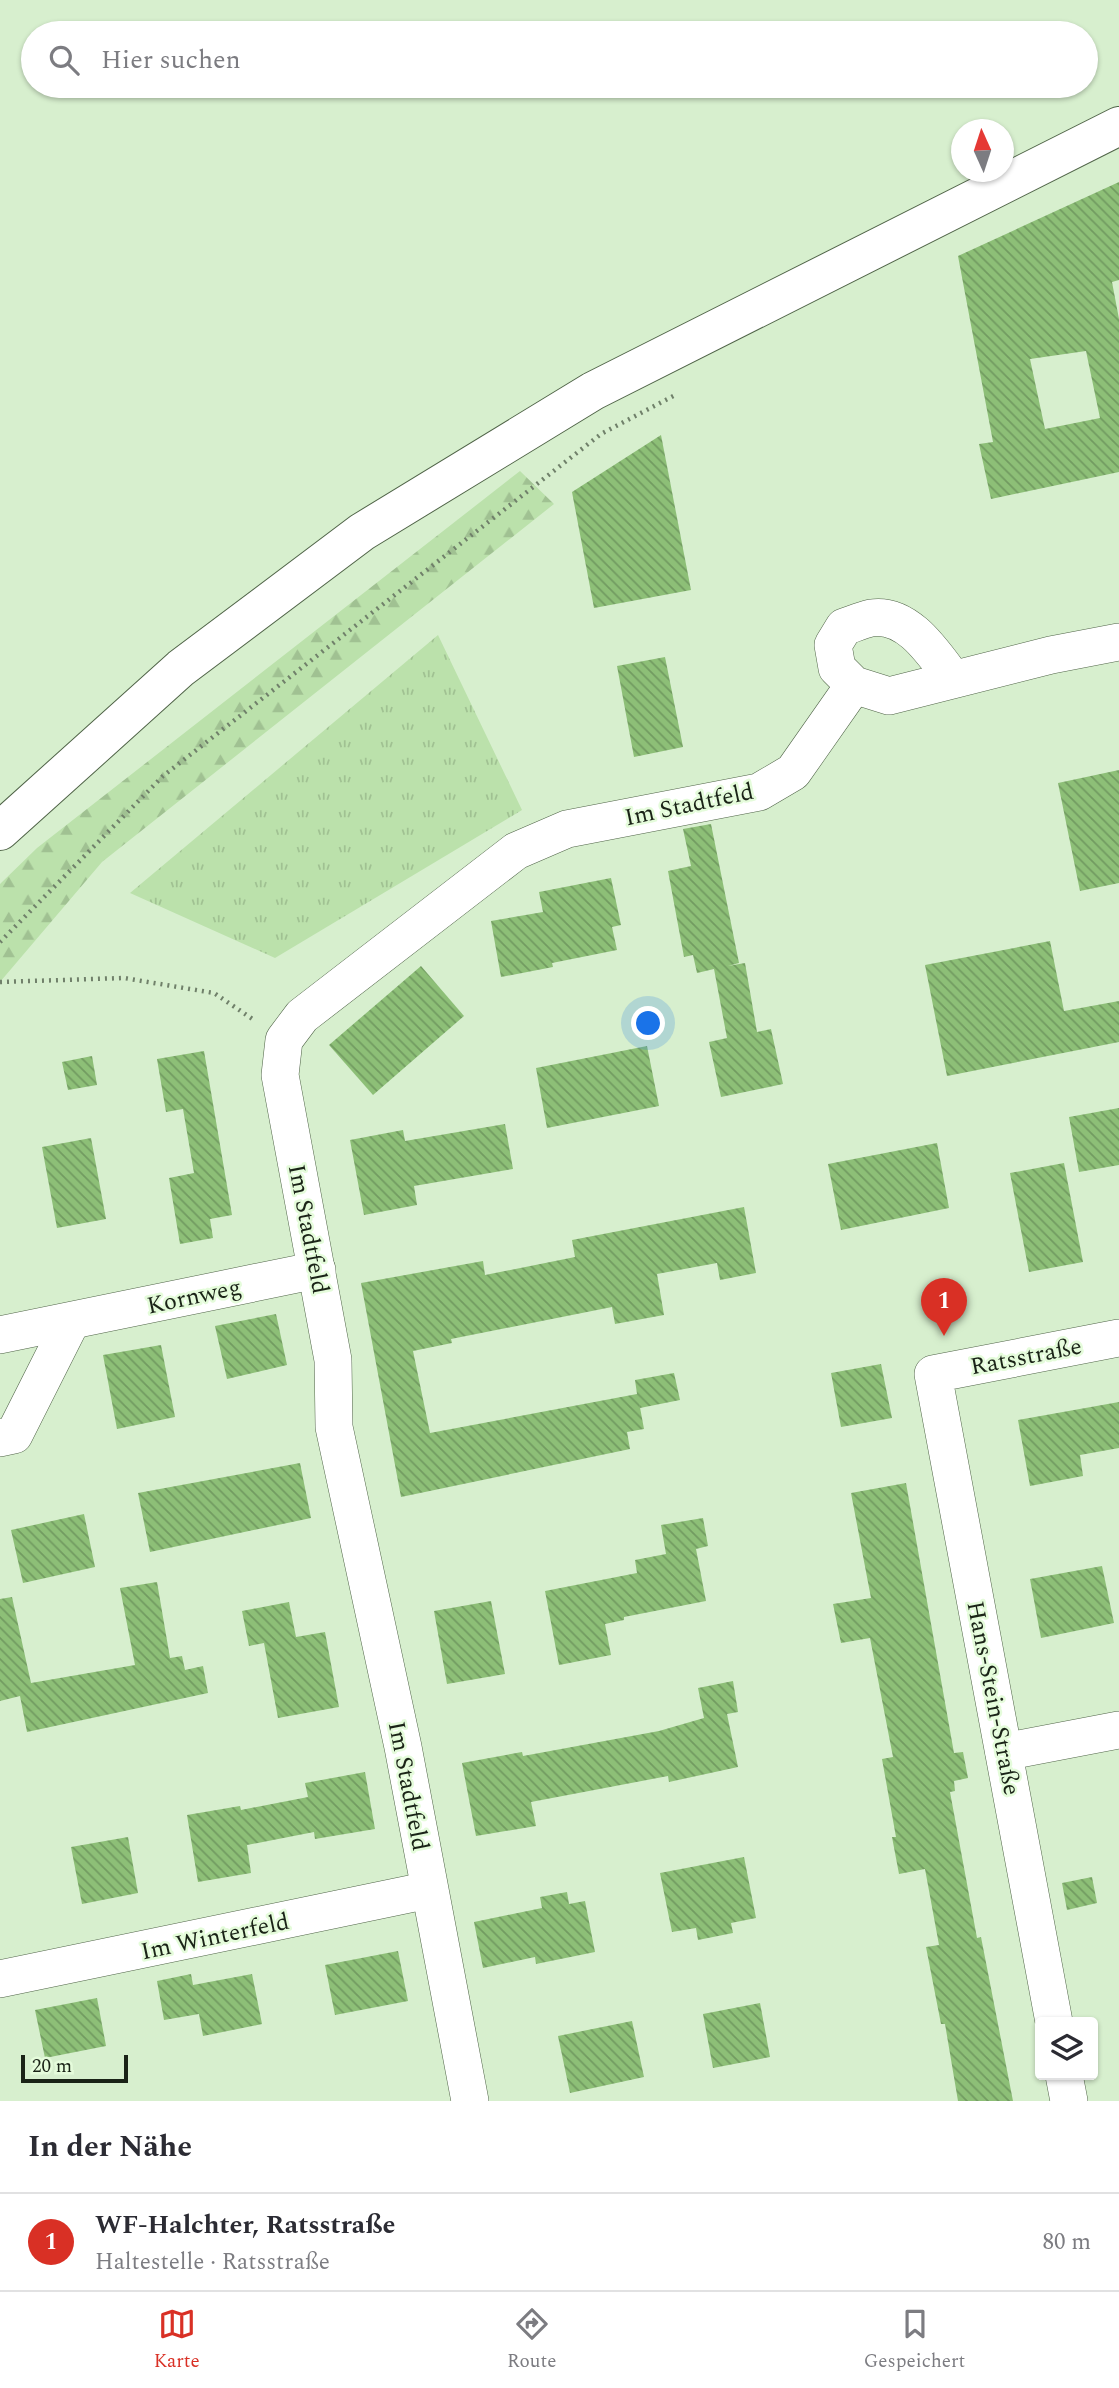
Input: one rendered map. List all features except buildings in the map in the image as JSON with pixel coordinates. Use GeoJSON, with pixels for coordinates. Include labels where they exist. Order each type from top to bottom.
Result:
{"type":"FeatureCollection","features":[{"type":"Feature","properties":{"kind":"main road"},"geometry":{"type":"LineString","coordinates":[[0,831],[181,668],[362,532],[593,391],[1119,126]]}},
{"type":"Feature","properties":{"kind":"street"},"geometry":{"type":"LineString","coordinates":[[953,679],[924,642],[900,622],[873,618],[844,627],[833,645],[837,668],[853,685],[888,696],[1119,642]]}},
{"type":"Feature","properties":{"kind":"street","name":"Im Stadtfeld"},"geometry":{"type":"LineString","coordinates":[[470,2101],[403,1746],[334,1427],[333,1360],[280,1075],[284,1040],[302,1016],[516,850],[567,829],[758,792],[793,772],[853,685]]}},
{"type":"Feature","properties":{"kind":"street","name":"Kornweg"},"geometry":{"type":"LineString","coordinates":[[0,1335],[317,1270]]}},
{"type":"Feature","properties":{"kind":"street"},"geometry":{"type":"LineString","coordinates":[[0,1438],[15,1435],[71,1322]]}},
{"type":"Feature","properties":{"kind":"street","name":"Ratsstraße"},"geometry":{"type":"LineString","coordinates":[[933,1374],[1119,1338]]}},
{"type":"Feature","properties":{"kind":"street","name":"Hans-Stein-Straße"},"geometry":{"type":"LineString","coordinates":[[933,1374],[1053,2017]]}},
{"type":"Feature","properties":{"kind":"street"},"geometry":{"type":"LineString","coordinates":[[1004,1752],[1119,1730]]}},
{"type":"Feature","properties":{"kind":"street","name":"Im Winterfeld"},"geometry":{"type":"LineString","coordinates":[[0,1979],[429,1890]]}},
{"type":"Feature","properties":{"kind":"street"},"geometry":{"type":"LineString","coordinates":[[1065,2080],[1069,2101]]}},
{"type":"Feature","properties":{"kind":"path"},"geometry":{"type":"LineString","coordinates":[[0,942],[163,776],[601,434],[686,389]]}},
{"type":"Feature","properties":{"kind":"path"},"geometry":{"type":"LineString","coordinates":[[0,982],[124,978],[214,993],[284,1040]]}},
{"type":"Feature","properties":{"kind":"green space"},"geometry":{"type":"Polygon","coordinates":[[[520,471],[554,504],[102,862],[0,982],[0,884],[37,848],[520,471]]]}},
{"type":"Feature","properties":{"kind":"green space"},"geometry":{"type":"Polygon","coordinates":[[[438,635],[522,810],[275,958],[130,893],[438,635]]]}},
{"type":"Feature","properties":{"kind":"place","name":"WF-Halchter, Ratsstraße"},"geometry":{"type":"Point","coordinates":[944,1336]}}]}
